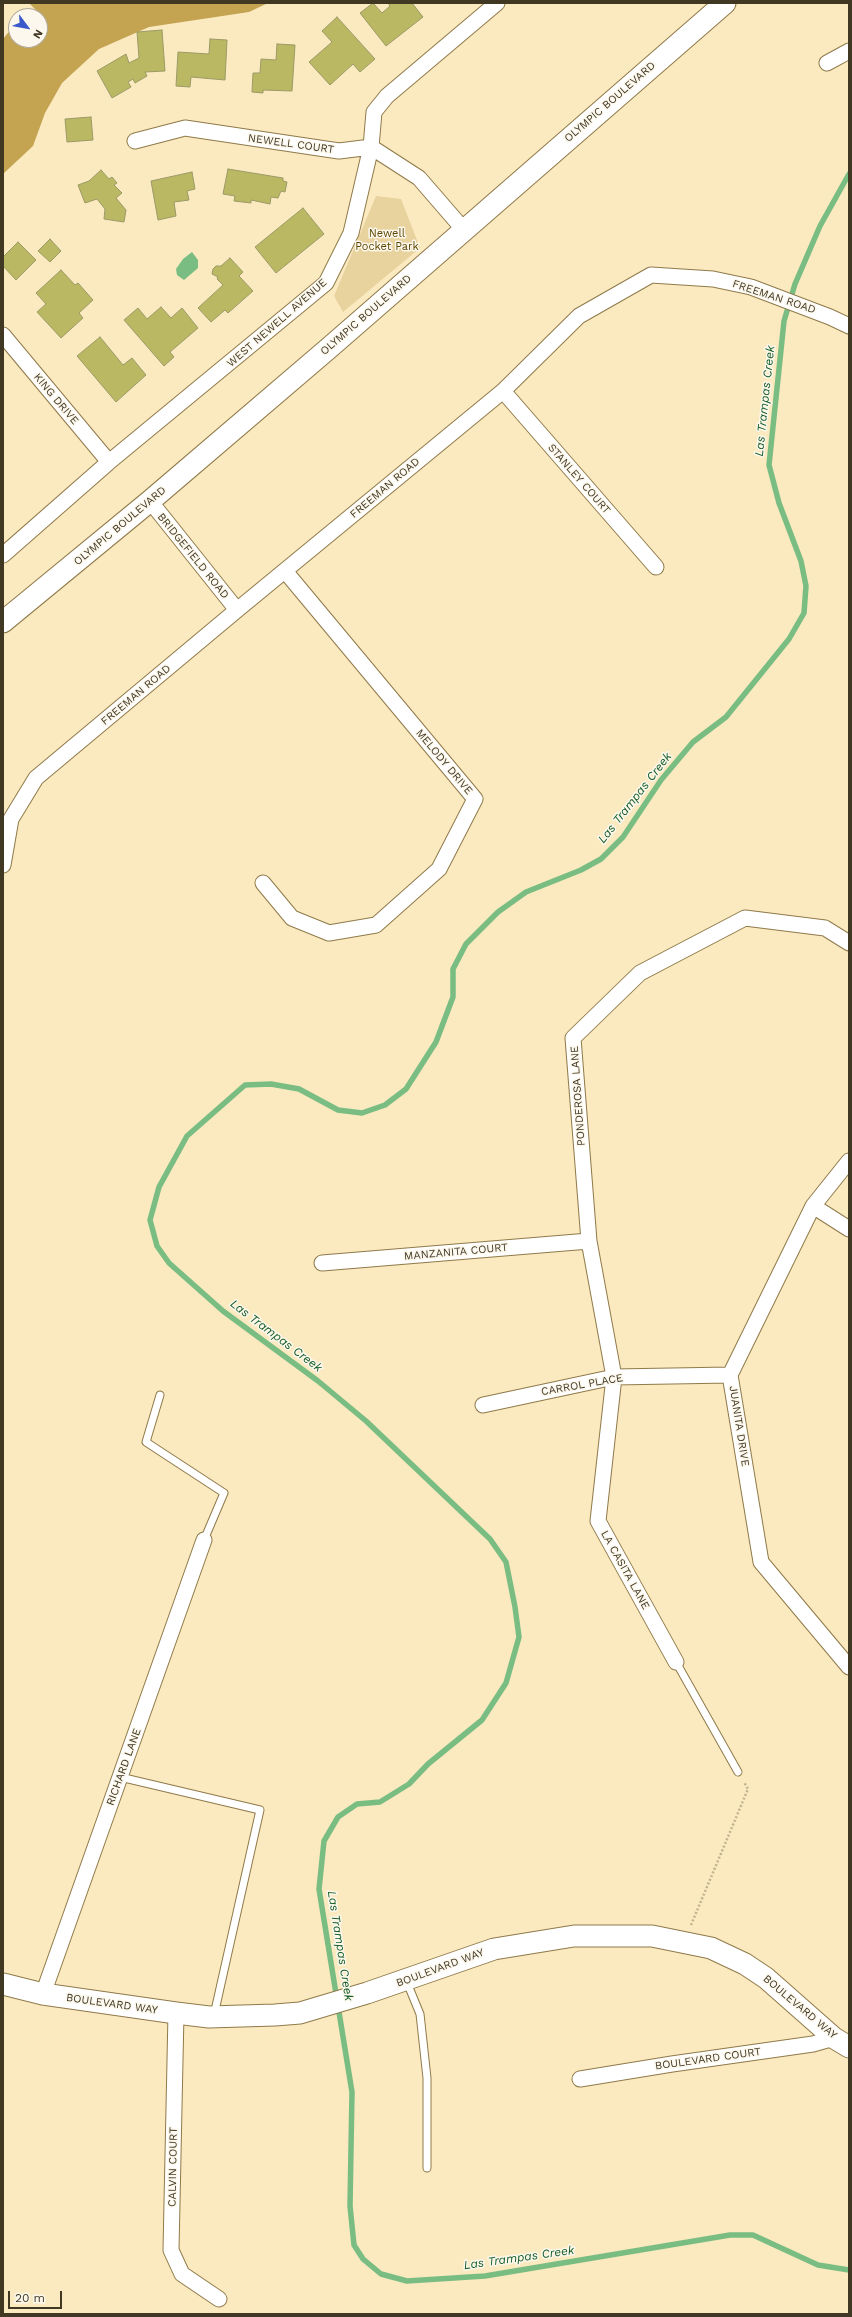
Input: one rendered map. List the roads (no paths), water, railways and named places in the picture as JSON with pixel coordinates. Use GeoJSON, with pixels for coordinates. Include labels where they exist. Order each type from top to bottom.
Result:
{"type":"FeatureCollection","features":[{"type":"Feature","properties":{"kind":"main road","name":"OLYMPIC BOULEVARD"},"geometry":{"type":"LineString","coordinates":[[3,622],[150,501],[725,3]]}},
{"type":"Feature","properties":{"kind":"main road","name":"BOULEVARD WAY"},"geometry":{"type":"LineString","coordinates":[[3,1984],[43,1994],[176,2014],[214,2017],[300,2013],[367,1993],[472,1956],[519,1943],[590,1936],[652,1936],[711,1948],[745,1964],[766,1978],[842,2042]]}},
{"type":"Feature","properties":{"kind":"street","name":"WEST NEWELL AVENUE"},"geometry":{"type":"LineString","coordinates":[[3,555],[109,462],[326,283],[351,233],[371,147],[374,112],[387,96],[497,3]]}},
{"type":"Feature","properties":{"kind":"street"},"geometry":{"type":"LineString","coordinates":[[827,63],[849,51]]}},
{"type":"Feature","properties":{"kind":"street","name":"NEWELL COURT"},"geometry":{"type":"LineString","coordinates":[[135,141],[185,128],[339,151],[371,147]]}},
{"type":"Feature","properties":{"kind":"street"},"geometry":{"type":"LineString","coordinates":[[371,147],[419,178],[464,230]]}},
{"type":"Feature","properties":{"kind":"street","name":"FREEMAN ROAD"},"geometry":{"type":"LineString","coordinates":[[3,865],[7,819],[36,778],[503,391],[579,316],[651,275],[713,279],[751,287],[830,316],[849,326]]}},
{"type":"Feature","properties":{"kind":"street","name":"KING DRIVE"},"geometry":{"type":"LineString","coordinates":[[3,335],[109,462]]}},
{"type":"Feature","properties":{"kind":"street","name":"STANLEY COURT"},"geometry":{"type":"LineString","coordinates":[[503,391],[656,567]]}},
{"type":"Feature","properties":{"kind":"street","name":"BRIDGEFIELD ROAD"},"geometry":{"type":"LineString","coordinates":[[150,501],[237,610]]}},
{"type":"Feature","properties":{"kind":"street","name":"MELODY DRIVE"},"geometry":{"type":"LineString","coordinates":[[263,883],[292,918],[329,933],[376,925],[439,869],[475,799],[285,571]]}},
{"type":"Feature","properties":{"kind":"street","name":"PONDEROSA LANE"},"geometry":{"type":"LineString","coordinates":[[614,1377],[589,1241],[573,1038],[640,973],[745,918],[825,928],[849,943]]}},
{"type":"Feature","properties":{"kind":"street","name":"JUANITA DRIVE"},"geometry":{"type":"LineString","coordinates":[[849,1160],[814,1206],[730,1375],[761,1562],[849,1667]]}},
{"type":"Feature","properties":{"kind":"street"},"geometry":{"type":"LineString","coordinates":[[814,1206],[849,1229]]}},
{"type":"Feature","properties":{"kind":"street","name":"MANZANITA COURT"},"geometry":{"type":"LineString","coordinates":[[322,1263],[589,1241]]}},
{"type":"Feature","properties":{"kind":"street","name":"CARROL PLACE"},"geometry":{"type":"LineString","coordinates":[[482,1405],[614,1377],[730,1375]]}},
{"type":"Feature","properties":{"kind":"street","name":"LA CASITA LANE"},"geometry":{"type":"LineString","coordinates":[[614,1377],[598,1521],[676,1662]]}},
{"type":"Feature","properties":{"kind":"street","name":"RICHARD LANE"},"geometry":{"type":"LineString","coordinates":[[43,1994],[204,1540]]}},
{"type":"Feature","properties":{"kind":"street","name":"CALVIN COURT"},"geometry":{"type":"LineString","coordinates":[[176,2014],[171,2250],[182,2274],[219,2299]]}},
{"type":"Feature","properties":{"kind":"street","name":"BOULEVARD COURT"},"geometry":{"type":"LineString","coordinates":[[580,2079],[813,2044],[842,2042]]}},
{"type":"Feature","properties":{"kind":"lane"},"geometry":{"type":"LineString","coordinates":[[160,1395],[146,1442],[224,1493],[204,1540]]}},
{"type":"Feature","properties":{"kind":"lane"},"geometry":{"type":"LineString","coordinates":[[676,1662],[738,1772]]}},
{"type":"Feature","properties":{"kind":"lane"},"geometry":{"type":"LineString","coordinates":[[120,1777],[260,1810],[214,2017]]}},
{"type":"Feature","properties":{"kind":"lane"},"geometry":{"type":"LineString","coordinates":[[406,1980],[420,2014],[427,2078],[427,2168]]}},
{"type":"Feature","properties":{"kind":"waterway","name":"Las Trampas Creek"},"geometry":{"type":"LineString","coordinates":[[849,174],[820,226],[795,284],[784,321],[769,465],[779,503],[801,561],[806,586],[804,613],[789,639],[726,717],[693,742],[661,780],[623,837],[601,859],[581,870],[526,892],[498,912],[466,944],[453,969],[453,997],[436,1042],[406,1089],[385,1105],[362,1113],[338,1110],[299,1089],[271,1084],[245,1085],[187,1136],[159,1187],[150,1220],[157,1246],[169,1263],[223,1311],[318,1381],[366,1421],[490,1539],[506,1562],[519,1637],[506,1683],[482,1720],[428,1764],[409,1784],[380,1802],[357,1804],[338,1817],[324,1841],[319,1889],[352,2092],[350,2206],[354,2245],[363,2259],[381,2274],[407,2281],[485,2276],[730,2235],[753,2235],[818,2265],[849,2270]]}},
{"type":"Feature","properties":{"kind":"park label","name":"Newell Pocket Park"},"geometry":{"type":"Point","coordinates":[387,240]}}]}
